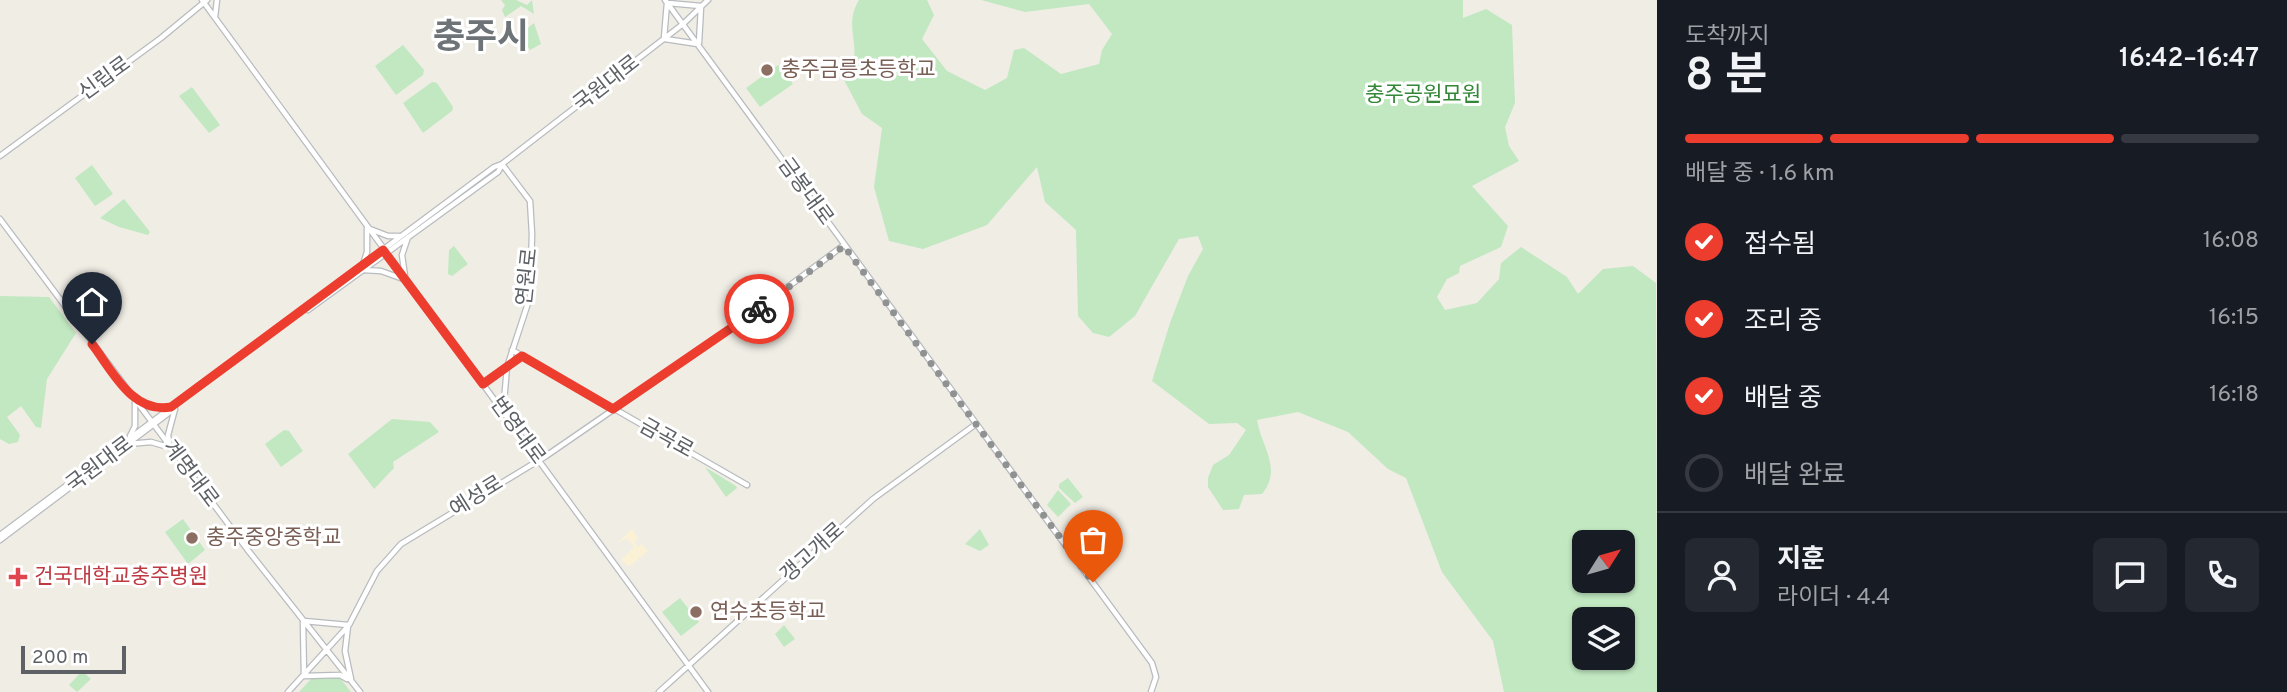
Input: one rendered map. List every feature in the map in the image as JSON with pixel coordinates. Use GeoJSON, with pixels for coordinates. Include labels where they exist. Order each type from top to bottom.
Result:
{"type":"FeatureCollection","features":[{"type":"Feature","properties":{"kind":"street"},"geometry":{"type":"LineString","coordinates":[[215,18],[217,0]]}},
{"type":"Feature","properties":{"kind":"street","name":"국원대로"},"geometry":{"type":"LineString","coordinates":[[0,537],[363,268],[494,167],[502,164],[683,24],[708,0]]}},
{"type":"Feature","properties":{"kind":"street","name":"번영대로"},"geometry":{"type":"LineString","coordinates":[[205,1],[708,692]]}},
{"type":"Feature","properties":{"kind":"street","name":"신립로"},"geometry":{"type":"LineString","coordinates":[[0,156],[172,30],[205,1]]}},
{"type":"Feature","properties":{"kind":"street"},"geometry":{"type":"LineString","coordinates":[[666,1],[701,6],[699,44],[664,39],[666,1]]}},
{"type":"Feature","properties":{"kind":"street","name":"금봉대로"},"geometry":{"type":"LineString","coordinates":[[666,1],[1152,663],[1156,677],[1151,692]]}},
{"type":"Feature","properties":{"kind":"street","name":"연원로"},"geometry":{"type":"LineString","coordinates":[[502,164],[530,205],[530,297],[507,367],[503,412]]}},
{"type":"Feature","properties":{"kind":"street","name":"계명대로"},"geometry":{"type":"LineString","coordinates":[[0,219],[170,449],[360,692]]}},
{"type":"Feature","properties":{"kind":"street"},"geometry":{"type":"LineString","coordinates":[[367,227],[388,236],[405,236],[401,258],[406,280],[363,268],[367,252],[367,227]]}},
{"type":"Feature","properties":{"kind":"street","name":"예성로"},"geometry":{"type":"LineString","coordinates":[[288,692],[349,625],[377,571],[401,544],[613,409],[742,321],[844,246]]}},
{"type":"Feature","properties":{"kind":"street","name":"금곡로"},"geometry":{"type":"LineString","coordinates":[[512,350],[747,485]]}},
{"type":"Feature","properties":{"kind":"street"},"geometry":{"type":"LineString","coordinates":[[483,384],[522,356]]}},
{"type":"Feature","properties":{"kind":"street"},"geometry":{"type":"LineString","coordinates":[[134,400],[148,407],[174,407],[168,435],[170,449],[150,442],[128,442],[135,426],[134,400]]}},
{"type":"Feature","properties":{"kind":"street","name":"갱고개로"},"geometry":{"type":"LineString","coordinates":[[659,692],[873,499],[976,424]]}},
{"type":"Feature","properties":{"kind":"street"},"geometry":{"type":"LineString","coordinates":[[303,621],[349,625],[345,651],[351,680],[340,675],[304,676],[303,621]]}},
{"type":"Feature","properties":{"kind":"green space"},"geometry":{"type":"Polygon","coordinates":[[[501,0],[516,0],[527,5],[532,0],[534,14],[521,6],[505,17],[502,10],[505,5],[501,0]]]}},
{"type":"Feature","properties":{"kind":"green space","name":"충주공원묘원"},"geometry":{"type":"Polygon","coordinates":[[[859,0],[927,0],[934,15],[922,39],[947,71],[985,90],[1007,78],[1014,50],[1024,48],[1061,74],[1099,64],[1102,50],[1112,34],[1089,4],[1025,12],[981,0],[1463,0],[1463,18],[1486,9],[1512,25],[1515,103],[1505,127],[1509,146],[1519,161],[1472,186],[1508,226],[1501,247],[1460,266],[1459,273],[1447,279],[1437,297],[1445,310],[1477,303],[1499,279],[1501,263],[1521,247],[1567,277],[1578,294],[1603,269],[1633,266],[1656,283],[1657,692],[1504,692],[1493,641],[1442,572],[1406,478],[1388,469],[1348,432],[1298,412],[1257,420],[1271,466],[1268,485],[1262,494],[1244,495],[1239,509],[1223,510],[1208,487],[1208,478],[1213,465],[1229,455],[1246,430],[1237,423],[1209,424],[1152,381],[1188,276],[1203,249],[1198,236],[1179,239],[1135,316],[1109,337],[1093,333],[1078,316],[1076,230],[1045,202],[1037,167],[987,225],[923,249],[889,241],[874,187],[882,128],[862,114],[843,78],[854,58],[852,22],[859,0]]]}},
{"type":"Feature","properties":{"kind":"green space"},"geometry":{"type":"Polygon","coordinates":[[[534,23],[541,44],[530,50],[519,35],[534,23]]]}},
{"type":"Feature","properties":{"kind":"green space"},"geometry":{"type":"Polygon","coordinates":[[[403,45],[424,70],[423,75],[396,95],[375,66],[403,45]]]}},
{"type":"Feature","properties":{"kind":"green space"},"geometry":{"type":"Polygon","coordinates":[[[778,65],[793,84],[760,107],[746,88],[778,65]]]}},
{"type":"Feature","properties":{"kind":"green space"},"geometry":{"type":"Polygon","coordinates":[[[432,82],[437,83],[453,107],[452,111],[423,133],[403,103],[432,82]]]}},
{"type":"Feature","properties":{"kind":"green space"},"geometry":{"type":"Polygon","coordinates":[[[192,87],[220,125],[209,133],[179,96],[192,87]]]}},
{"type":"Feature","properties":{"kind":"green space"},"geometry":{"type":"Polygon","coordinates":[[[92,165],[113,194],[95,206],[75,178],[92,165]]]}},
{"type":"Feature","properties":{"kind":"green space"},"geometry":{"type":"Polygon","coordinates":[[[124,199],[150,232],[148,235],[119,227],[100,218],[124,199]]]}},
{"type":"Feature","properties":{"kind":"green space"},"geometry":{"type":"Polygon","coordinates":[[[454,246],[468,264],[452,276],[448,274],[449,250],[454,246]]]}},
{"type":"Feature","properties":{"kind":"green space"},"geometry":{"type":"Polygon","coordinates":[[[0,296],[49,297],[76,333],[47,379],[41,428],[36,427],[21,406],[7,417],[20,435],[18,442],[9,444],[0,439],[0,296]]]}},
{"type":"Feature","properties":{"kind":"green space"},"geometry":{"type":"Polygon","coordinates":[[[392,419],[430,422],[439,432],[393,462],[394,468],[374,489],[348,454],[392,419]]]}},
{"type":"Feature","properties":{"kind":"green space"},"geometry":{"type":"Polygon","coordinates":[[[284,430],[289,431],[303,451],[281,467],[265,444],[284,430]]]}},
{"type":"Feature","properties":{"kind":"green space"},"geometry":{"type":"Polygon","coordinates":[[[705,467],[736,486],[737,488],[726,497],[705,467]]]}},
{"type":"Feature","properties":{"kind":"green space"},"geometry":{"type":"Polygon","coordinates":[[[1068,478],[1083,497],[1075,503],[1059,488],[1059,484],[1068,478]]]}},
{"type":"Feature","properties":{"kind":"green space"},"geometry":{"type":"Polygon","coordinates":[[[1058,490],[1071,504],[1058,517],[1047,505],[1058,490]]]}},
{"type":"Feature","properties":{"kind":"green space"},"geometry":{"type":"Polygon","coordinates":[[[183,519],[205,550],[188,564],[165,532],[183,519]]]}},
{"type":"Feature","properties":{"kind":"green space"},"geometry":{"type":"Polygon","coordinates":[[[980,529],[989,545],[980,551],[965,544],[980,529]]]}},
{"type":"Feature","properties":{"kind":"green space"},"geometry":{"type":"Polygon","coordinates":[[[680,598],[699,622],[681,636],[662,612],[680,598]]]}},
{"type":"Feature","properties":{"kind":"green space"},"geometry":{"type":"Polygon","coordinates":[[[784,625],[795,639],[784,647],[775,634],[784,625]]]}},
{"type":"Feature","properties":{"kind":"green space"},"geometry":{"type":"Polygon","coordinates":[[[82,671],[91,679],[77,692],[69,685],[82,671]]]}},
{"type":"Feature","properties":{"kind":"green space"},"geometry":{"type":"Polygon","coordinates":[[[340,678],[351,692],[299,692],[311,679],[340,678]]]}},
{"type":"Feature","properties":{"kind":"sand"},"geometry":{"type":"Polygon","coordinates":[[[632,529],[638,538],[634,542],[638,547],[642,544],[648,551],[629,567],[621,560],[634,547],[627,538],[617,543],[632,529]]]}},
{"type":"Feature","properties":{"kind":"way so far"},"geometry":{"type":"LineString","coordinates":[[759,309],[844,246],[1093,582]]}},
{"type":"Feature","properties":{"kind":"place","name":"충주금릉초등학교"},"geometry":{"type":"Point","coordinates":[767,70]}},
{"type":"Feature","properties":{"kind":"place","name":"충주중앙중학교"},"geometry":{"type":"Point","coordinates":[192,538]}},
{"type":"Feature","properties":{"kind":"place","name":"건국대학교충주병원"},"geometry":{"type":"Point","coordinates":[18,577]}},
{"type":"Feature","properties":{"kind":"place","name":"연수초등학교"},"geometry":{"type":"Point","coordinates":[696,612]}},
{"type":"Feature","properties":{"kind":"district","name":"충주시"},"geometry":{"type":"Point","coordinates":[481,39]}},
{"type":"Feature","properties":{"kind":"route"},"geometry":{"type":"LineString","coordinates":[[92,344],[134,400],[148,407],[171,407],[383,250],[483,384],[522,356],[613,409],[759,309]]}}]}
